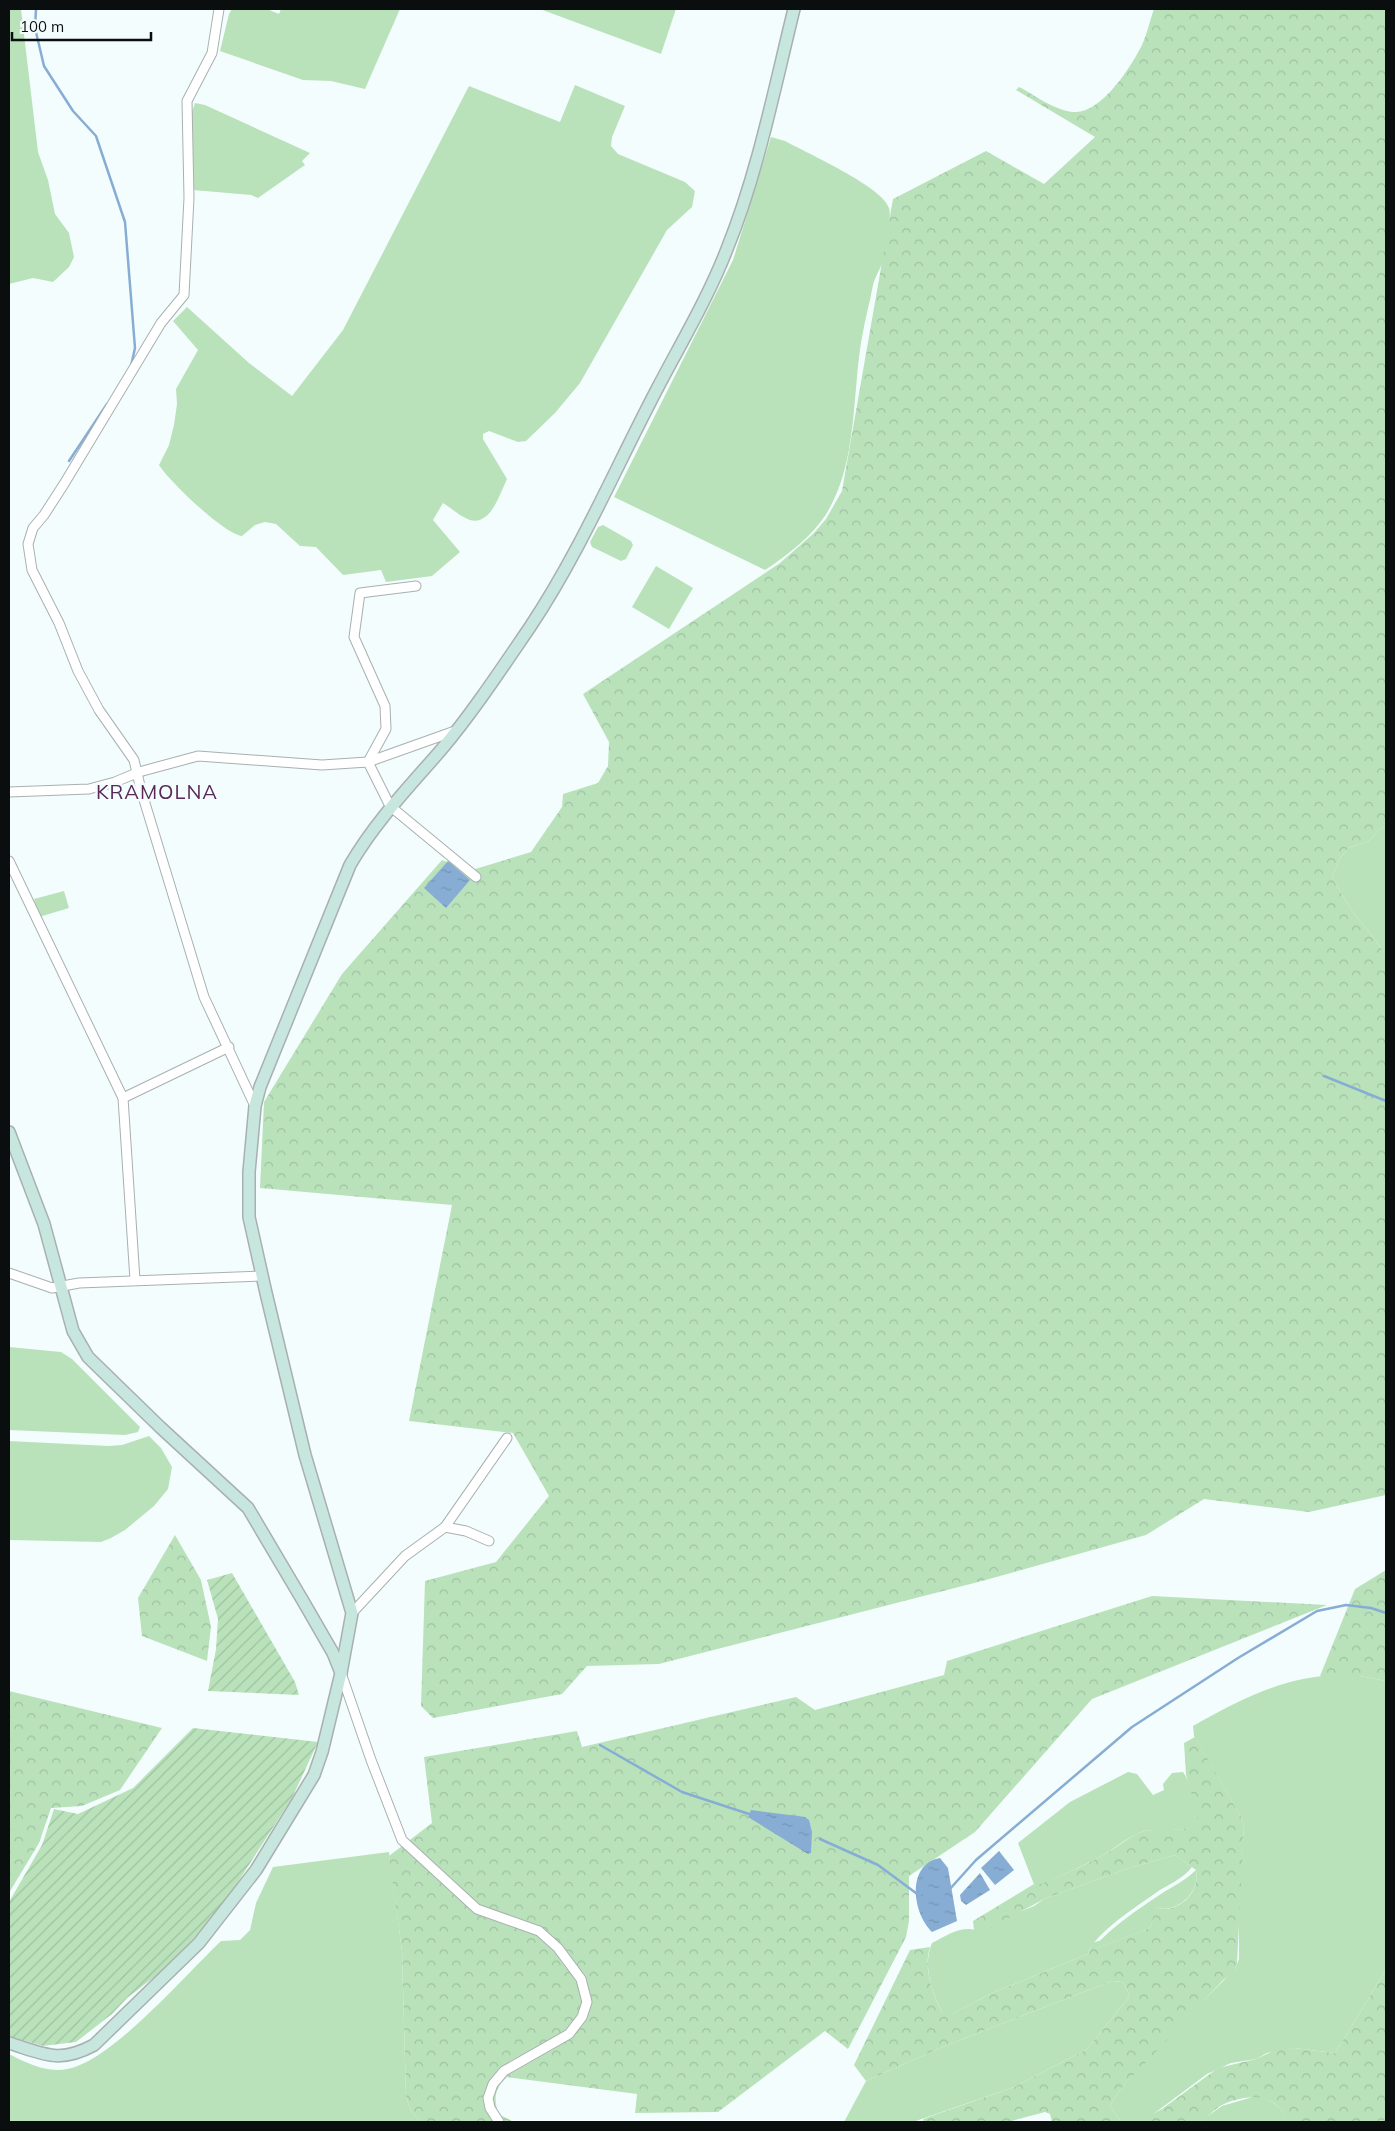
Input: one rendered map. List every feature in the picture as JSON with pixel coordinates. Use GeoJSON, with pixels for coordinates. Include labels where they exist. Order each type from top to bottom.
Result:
{"type":"FeatureCollection","features":[{"type":"Feature","properties":{"kind":"street"},"geometry":{"type":"LineString","coordinates":[[219,9],[212,53],[187,101],[189,198],[184,295],[161,323],[64,484],[44,515],[33,528],[28,544],[32,570],[60,623],[78,671],[99,710],[134,760],[139,772],[141,790],[204,997],[255,1106]]}},
{"type":"Feature","properties":{"kind":"street"},"geometry":{"type":"LineString","coordinates":[[9,2043],[50,2056],[66,2057],[79,2054],[94,2046],[200,1943],[256,1870],[314,1775],[322,1752],[341,1673],[352,1613],[305,1455],[249,1218],[250,1152],[255,1106],[260,1087],[350,865],[367,836],[390,806],[456,731],[529,628],[560,580],[657,390],[706,299],[728,249],[756,162],[775,92],[794,9]]}},
{"type":"Feature","properties":{"kind":"street"},"geometry":{"type":"LineString","coordinates":[[368,762],[386,729],[385,706],[354,638],[360,593],[416,586]]}},
{"type":"Feature","properties":{"kind":"street"},"geometry":{"type":"LineString","coordinates":[[9,792],[89,789],[115,782],[139,772],[198,756],[322,765],[368,762],[456,731]]}},
{"type":"Feature","properties":{"kind":"street"},"geometry":{"type":"LineString","coordinates":[[368,762],[390,806],[476,877]]}},
{"type":"Feature","properties":{"kind":"street"},"geometry":{"type":"LineString","coordinates":[[9,861],[123,1098],[135,1280]]}},
{"type":"Feature","properties":{"kind":"street"},"geometry":{"type":"LineString","coordinates":[[123,1098],[229,1047]]}},
{"type":"Feature","properties":{"kind":"street"},"geometry":{"type":"LineString","coordinates":[[9,1132],[44,1224],[73,1330],[88,1357],[248,1508],[324,1638],[341,1673],[371,1760],[402,1840],[477,1909],[539,1931],[558,1948],[581,1979],[587,2002],[582,2017],[569,2034],[504,2071],[494,2084],[488,2098],[490,2108],[499,2122]]}},
{"type":"Feature","properties":{"kind":"street"},"geometry":{"type":"LineString","coordinates":[[9,1273],[52,1288],[135,1280],[262,1276]]}},
{"type":"Feature","properties":{"kind":"street"},"geometry":{"type":"LineString","coordinates":[[352,1613],[405,1556],[445,1527],[507,1438]]}},
{"type":"Feature","properties":{"kind":"street"},"geometry":{"type":"LineString","coordinates":[[445,1527],[466,1531],[489,1541]]}},
{"type":"Feature","properties":{"kind":"green space"},"geometry":{"type":"Polygon","coordinates":[[[9,9],[21,9],[38,152],[48,180],[55,214],[69,233],[74,257],[69,267],[53,282],[33,278],[9,284],[9,9]]]}},
{"type":"Feature","properties":{"kind":"green space"},"geometry":{"type":"Polygon","coordinates":[[[232,9],[267,9],[279,14],[281,9],[400,9],[365,89],[331,81],[303,80],[220,51],[229,14],[232,9]]]}},
{"type":"Feature","properties":{"kind":"green space"},"geometry":{"type":"Polygon","coordinates":[[[540,9],[676,9],[661,54],[540,9]]]}},
{"type":"Feature","properties":{"kind":"green space"},"geometry":{"type":"Polygon","coordinates":[[[1154,9],[1386,9],[1386,827],[1381,828],[1368,842],[1350,847],[1340,858],[1332,877],[1350,908],[1386,954],[1386,1495],[1309,1512],[1204,1499],[1146,1535],[982,1581],[659,1664],[587,1666],[562,1694],[433,1718],[421,1706],[425,1581],[496,1562],[549,1496],[513,1433],[409,1421],[452,1205],[260,1188],[264,1102],[342,974],[442,860],[472,870],[531,852],[562,807],[563,794],[598,783],[608,766],[609,742],[583,694],[780,563],[814,533],[826,519],[842,491],[893,199],[986,151],[1044,184],[1095,137],[1016,90],[1019,87],[1060,109],[1074,112],[1084,111],[1114,88],[1131,65],[1144,41],[1154,9]]]}},
{"type":"Feature","properties":{"kind":"green space"},"geometry":{"type":"Polygon","coordinates":[[[575,85],[625,106],[612,137],[611,146],[618,154],[685,182],[695,191],[692,207],[667,230],[580,383],[555,413],[526,441],[518,442],[489,431],[483,434],[483,439],[507,479],[494,507],[484,518],[477,521],[460,515],[443,503],[433,520],[460,552],[432,576],[386,582],[381,570],[343,575],[316,547],[300,546],[276,524],[265,522],[255,525],[242,536],[234,533],[210,517],[174,483],[159,465],[169,445],[174,425],[177,404],[176,389],[198,350],[173,321],[187,307],[249,363],[292,396],[343,330],[469,86],[560,122],[575,85]]]}},
{"type":"Feature","properties":{"kind":"green space"},"geometry":{"type":"Polygon","coordinates":[[[195,103],[205,105],[310,153],[302,161],[305,165],[258,198],[251,195],[193,190],[192,112],[195,103]]]}},
{"type":"Feature","properties":{"kind":"green space"},"geometry":{"type":"Polygon","coordinates":[[[771,137],[785,141],[826,162],[873,190],[884,200],[889,208],[890,219],[884,259],[873,285],[863,330],[849,448],[845,470],[838,491],[822,520],[808,536],[765,570],[614,497],[733,260],[771,137]]]}},
{"type":"Feature","properties":{"kind":"green space"},"geometry":{"type":"Polygon","coordinates":[[[603,525],[631,541],[633,545],[626,559],[621,561],[592,547],[590,542],[598,527],[603,525]]]}},
{"type":"Feature","properties":{"kind":"green space"},"geometry":{"type":"Polygon","coordinates":[[[656,566],[693,588],[669,629],[632,607],[656,566]]]}},
{"type":"Feature","properties":{"kind":"green space"},"geometry":{"type":"Polygon","coordinates":[[[1386,827],[1386,954],[1350,908],[1332,877],[1340,858],[1350,847],[1368,842],[1381,828],[1386,827]]]}},
{"type":"Feature","properties":{"kind":"green space"},"geometry":{"type":"Polygon","coordinates":[[[64,891],[69,908],[39,917],[34,899],[64,891]]]}},
{"type":"Feature","properties":{"kind":"green space"},"geometry":{"type":"Polygon","coordinates":[[[9,1347],[61,1352],[72,1359],[140,1427],[138,1432],[125,1435],[9,1430],[9,1347]]]}},
{"type":"Feature","properties":{"kind":"green space"},"geometry":{"type":"Polygon","coordinates":[[[149,1436],[161,1448],[172,1467],[168,1489],[154,1506],[125,1530],[101,1542],[9,1540],[9,1441],[109,1446],[122,1445],[149,1436]]]}},
{"type":"Feature","properties":{"kind":"green space"},"geometry":{"type":"Polygon","coordinates":[[[175,1535],[201,1580],[211,1627],[207,1661],[142,1636],[138,1598],[175,1535]]]}},
{"type":"Feature","properties":{"kind":"green space"},"geometry":{"type":"Polygon","coordinates":[[[1386,1570],[1386,1681],[1360,1676],[1320,1676],[1355,1589],[1386,1570]]]}},
{"type":"Feature","properties":{"kind":"green space"},"geometry":{"type":"Polygon","coordinates":[[[232,1573],[295,1682],[299,1695],[208,1691],[216,1649],[218,1619],[207,1580],[232,1573]]]}},
{"type":"Feature","properties":{"kind":"green space"},"geometry":{"type":"Polygon","coordinates":[[[1152,1596],[1327,1605],[1092,1699],[975,1832],[909,1876],[909,1921],[906,1937],[848,2049],[825,2031],[718,2112],[635,2113],[637,2094],[507,2077],[497,2090],[496,2103],[498,2114],[514,2122],[421,2122],[411,2111],[406,2097],[402,1951],[389,1856],[432,1823],[424,1757],[577,1731],[582,1747],[796,1697],[815,1710],[944,1675],[947,1661],[1152,1596]]]}},
{"type":"Feature","properties":{"kind":"green space"},"geometry":{"type":"Polygon","coordinates":[[[1333,1675],[1360,1676],[1386,1681],[1386,1970],[1335,2053],[1294,2048],[1267,2053],[1256,2059],[1231,2063],[1207,2074],[1148,2118],[1138,2122],[1121,2122],[1110,2106],[1119,2091],[1174,2030],[1235,1969],[1239,1959],[1239,1903],[1244,1827],[1241,1817],[1194,1736],[1193,1726],[1260,1692],[1295,1681],[1333,1675]]]}},
{"type":"Feature","properties":{"kind":"green space"},"geometry":{"type":"Polygon","coordinates":[[[9,1691],[162,1728],[120,1790],[82,1806],[51,1808],[39,1843],[9,1893],[9,1691]]]}},
{"type":"Feature","properties":{"kind":"green space"},"geometry":{"type":"Polygon","coordinates":[[[193,1728],[318,1742],[292,1798],[218,1913],[166,1968],[127,1998],[112,2014],[76,2042],[43,2046],[9,2036],[9,1902],[42,1845],[54,1809],[78,1814],[133,1788],[193,1728]]]}},
{"type":"Feature","properties":{"kind":"green space"},"geometry":{"type":"Polygon","coordinates":[[[1195,1737],[1241,1817],[1244,1827],[1237,1964],[1233,1973],[1223,1980],[1119,2091],[1110,2106],[1121,2122],[1052,2122],[1050,2114],[1045,2112],[1008,2122],[924,2122],[923,2119],[1014,2087],[1087,2049],[1130,1996],[1123,1982],[1112,1981],[945,2046],[866,2081],[854,2065],[910,1950],[930,1947],[928,1973],[930,1982],[943,2014],[952,2014],[992,1993],[1088,1954],[1093,1943],[1101,1940],[1096,1946],[1097,1948],[1147,1929],[1152,1923],[1153,1911],[1157,1908],[1173,1907],[1186,1900],[1195,1886],[1196,1870],[1175,1855],[1129,1868],[1044,1899],[985,1931],[974,1930],[973,1921],[1034,1884],[1035,1886],[1062,1876],[1105,1854],[1134,1835],[1151,1830],[1184,1829],[1195,1823],[1198,1816],[1186,1775],[1184,1743],[1195,1737]]]}},
{"type":"Feature","properties":{"kind":"green space"},"geometry":{"type":"Polygon","coordinates":[[[1128,1772],[1137,1774],[1153,1795],[1164,1790],[1163,1784],[1172,1773],[1183,1772],[1191,1789],[1198,1812],[1197,1823],[1181,1830],[1145,1831],[1129,1838],[1105,1854],[1035,1887],[1018,1843],[1070,1802],[1128,1772]]]}},
{"type":"Feature","properties":{"kind":"green space"},"geometry":{"type":"Polygon","coordinates":[[[389,1852],[402,1951],[406,2097],[411,2111],[421,2122],[9,2122],[9,2054],[30,2064],[52,2070],[67,2069],[85,2063],[105,2051],[126,2034],[221,1941],[240,1940],[250,1930],[256,1903],[273,1867],[389,1852]]]}},
{"type":"Feature","properties":{"kind":"green space"},"geometry":{"type":"Polygon","coordinates":[[[1175,1855],[1192,1867],[1180,1878],[1157,1892],[1108,1928],[1092,1946],[1088,1954],[992,1993],[952,2014],[943,2014],[935,1997],[928,1970],[929,1952],[932,1943],[964,1929],[976,1930],[1034,1906],[1044,1899],[1129,1868],[1175,1855]]]}},
{"type":"Feature","properties":{"kind":"green space"},"geometry":{"type":"Polygon","coordinates":[[[1196,1870],[1197,1878],[1191,1893],[1180,1904],[1165,1909],[1157,1908],[1150,1927],[1097,1948],[1095,1946],[1126,1918],[1196,1870]]]}},
{"type":"Feature","properties":{"kind":"green space"},"geometry":{"type":"Polygon","coordinates":[[[1386,1970],[1386,2122],[1287,2122],[1283,2112],[1269,2100],[1251,2097],[1222,2105],[1197,2122],[1138,2122],[1162,2109],[1218,2068],[1256,2059],[1278,2049],[1294,2048],[1335,2053],[1386,1970]]]}},
{"type":"Feature","properties":{"kind":"green space"},"geometry":{"type":"Polygon","coordinates":[[[1112,1981],[1123,1982],[1130,1996],[1087,2049],[1014,2087],[913,2122],[844,2122],[866,2081],[945,2046],[1112,1981]]]}},
{"type":"Feature","properties":{"kind":"green space"},"geometry":{"type":"Polygon","coordinates":[[[1256,2096],[1276,2104],[1283,2112],[1287,2122],[1199,2122],[1222,2106],[1256,2096]]]}},
{"type":"Feature","properties":{"kind":"water"},"geometry":{"type":"Polygon","coordinates":[[[448,861],[470,880],[446,908],[424,888],[448,861]]]}},
{"type":"Feature","properties":{"kind":"water"},"geometry":{"type":"Polygon","coordinates":[[[751,1810],[805,1817],[809,1820],[812,1832],[811,1853],[808,1854],[748,1817],[751,1810]]]}},
{"type":"Feature","properties":{"kind":"water"},"geometry":{"type":"Polygon","coordinates":[[[999,1851],[1014,1870],[995,1885],[981,1868],[999,1851]]]}},
{"type":"Feature","properties":{"kind":"water"},"geometry":{"type":"Polygon","coordinates":[[[940,1858],[948,1868],[957,1921],[932,1932],[925,1924],[920,1913],[917,1902],[917,1879],[922,1869],[929,1862],[940,1858]]]}},
{"type":"Feature","properties":{"kind":"water"},"geometry":{"type":"Polygon","coordinates":[[[980,1873],[990,1890],[966,1905],[961,1901],[960,1895],[980,1873]]]}},
{"type":"Feature","properties":{"kind":"waterway"},"geometry":{"type":"LineString","coordinates":[[36,9],[35,28],[44,66],[73,111],[96,136],[125,222],[135,348],[131,366]]}},
{"type":"Feature","properties":{"kind":"waterway"},"geometry":{"type":"LineString","coordinates":[[69,461],[107,404]]}},
{"type":"Feature","properties":{"kind":"waterway"},"geometry":{"type":"LineString","coordinates":[[1324,1076],[1386,1101]]}},
{"type":"Feature","properties":{"kind":"waterway"},"geometry":{"type":"LineString","coordinates":[[949,1890],[976,1860],[1132,1727],[1238,1658],[1317,1611],[1346,1605],[1371,1608],[1386,1613]]}},
{"type":"Feature","properties":{"kind":"waterway"},"geometry":{"type":"LineString","coordinates":[[600,1745],[682,1792],[752,1815]]}},
{"type":"Feature","properties":{"kind":"waterway"},"geometry":{"type":"LineString","coordinates":[[820,1839],[878,1865],[920,1896]]}},
{"type":"Feature","properties":{"kind":"district","name":"KRAMOLNA"},"geometry":{"type":"Point","coordinates":[157,791]}}]}
